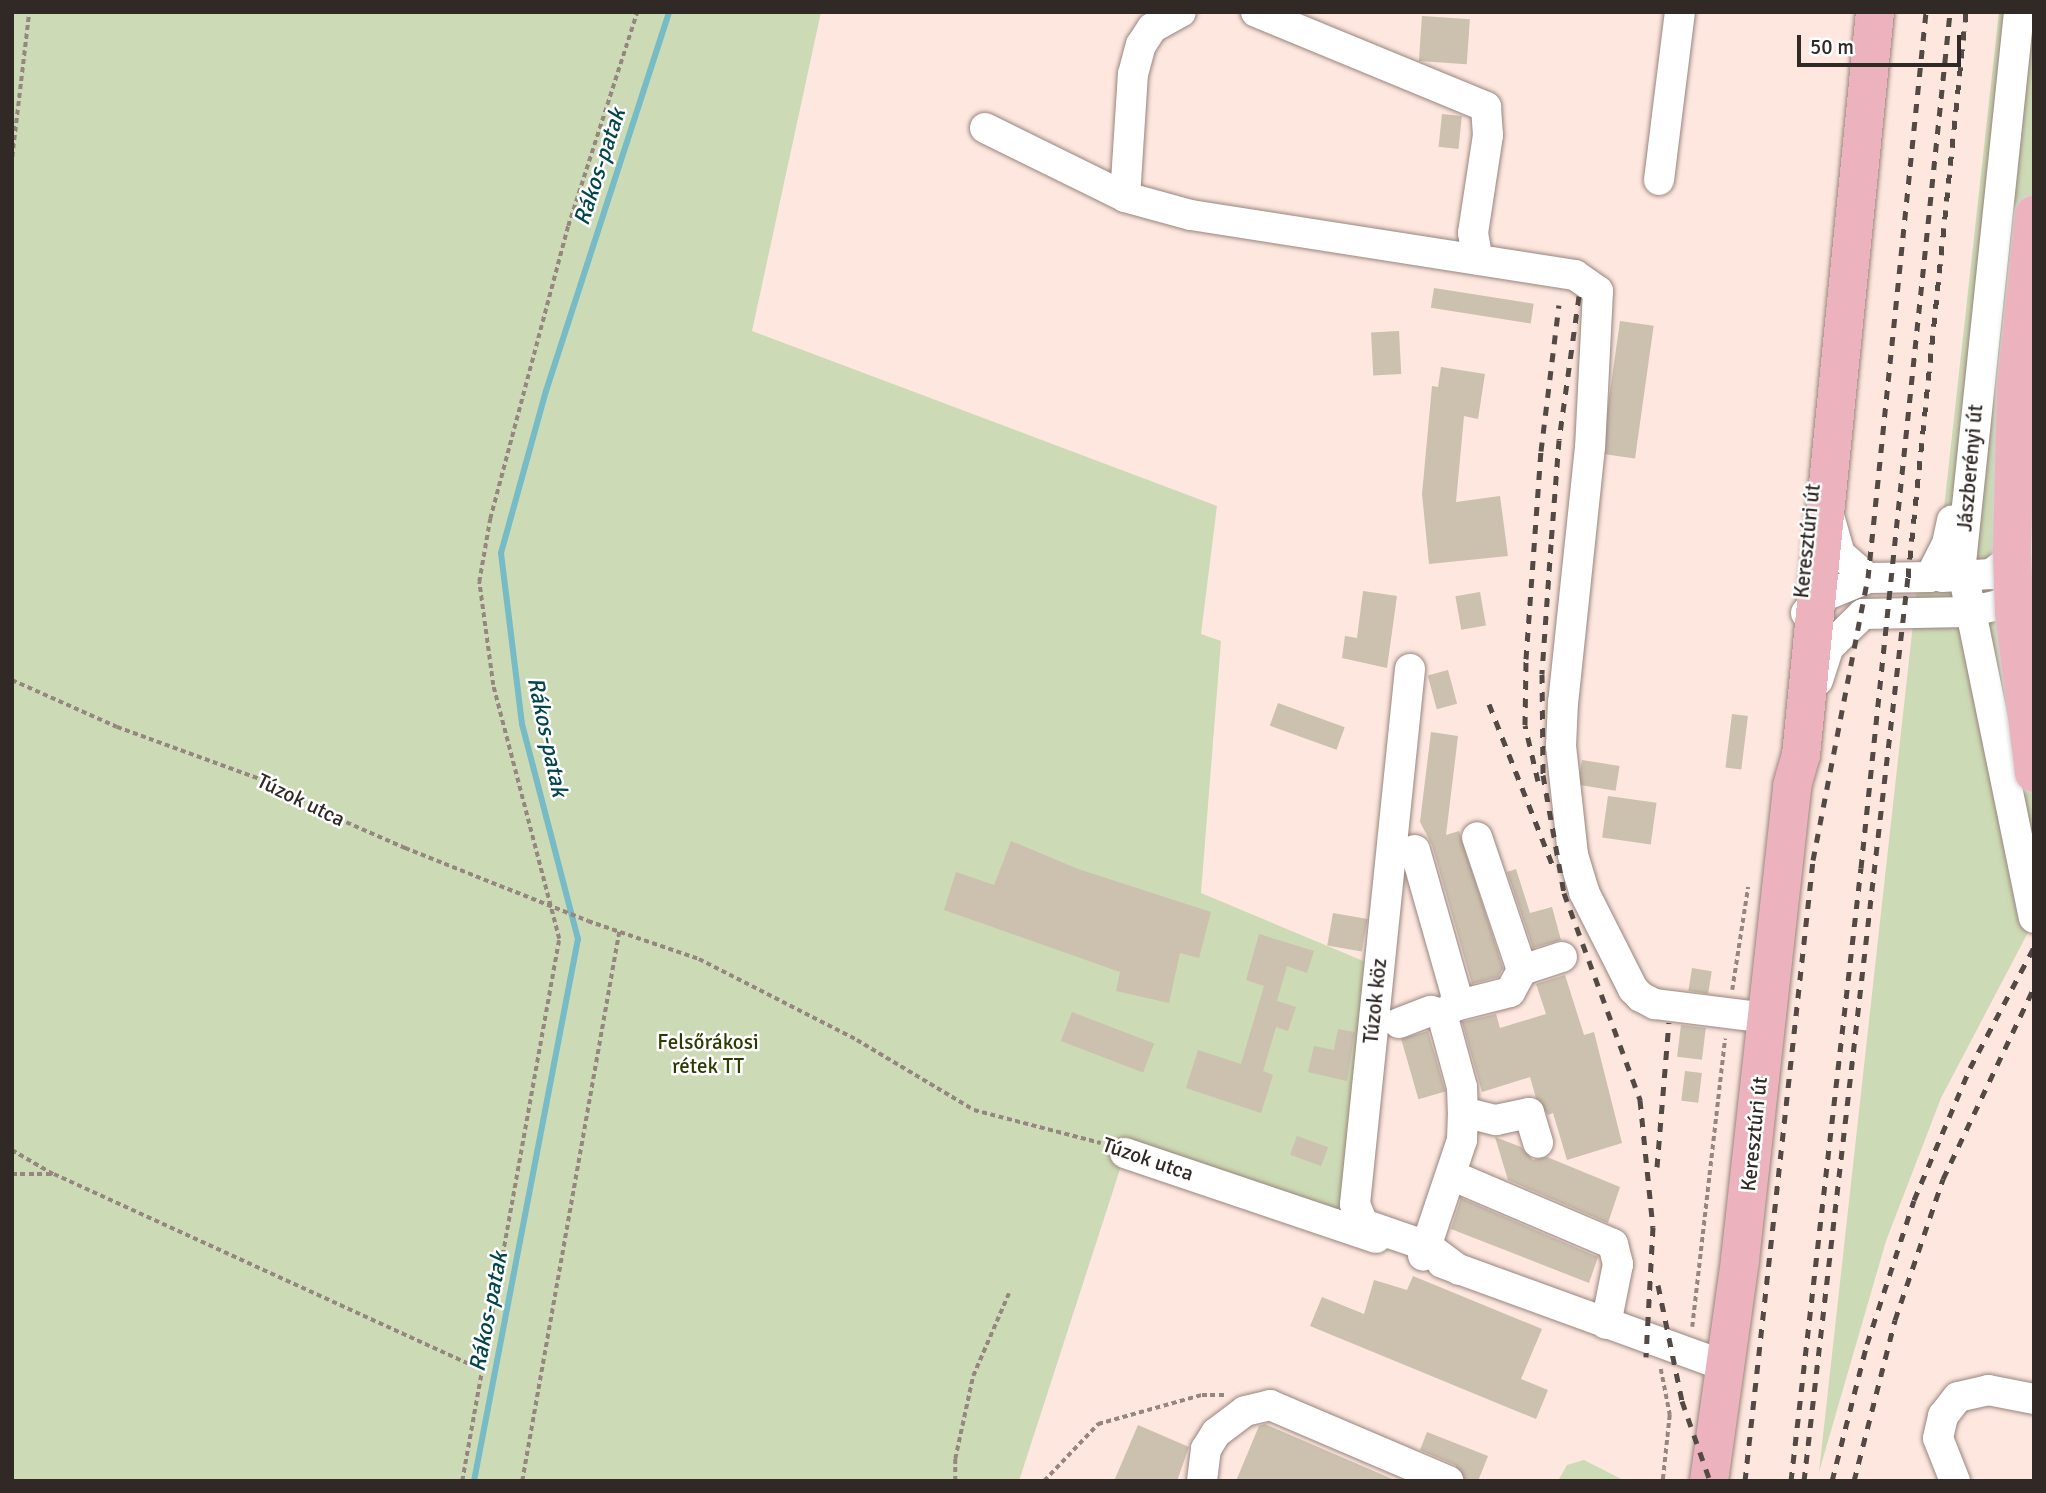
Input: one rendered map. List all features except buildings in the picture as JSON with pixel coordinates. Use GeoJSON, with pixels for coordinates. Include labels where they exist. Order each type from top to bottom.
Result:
{"type":"FeatureCollection","features":[{"type":"Feature","properties":{"kind":"main road","name":"Keresztúri út"},"geometry":{"type":"LineString","coordinates":[[1709,1481],[1797,771],[1787,739],[1827,504],[1875,12]]}},
{"type":"Feature","properties":{"kind":"main road","name":"Jászberényi út"},"geometry":{"type":"LineString","coordinates":[[2034,215],[2017,387],[2012,549],[2014,612],[2034,773]]}},
{"type":"Feature","properties":{"kind":"main road","name":"Keresztúri út"},"geometry":{"type":"LineString","coordinates":[[1808,611],[1823,392],[1847,298]]}},
{"type":"Feature","properties":{"kind":"street"},"geometry":{"type":"LineString","coordinates":[[1125,197],[1133,74],[1141,45],[1152,28],[1181,12]]}},
{"type":"Feature","properties":{"kind":"street"},"geometry":{"type":"LineString","coordinates":[[1256,12],[1486,107],[1488,135],[1473,233],[1478,260]]}},
{"type":"Feature","properties":{"kind":"street"},"geometry":{"type":"LineString","coordinates":[[1659,180],[1680,12]]}},
{"type":"Feature","properties":{"kind":"street","name":"Jászberényi út"},"geometry":{"type":"LineString","coordinates":[[1988,693],[1980,610],[1962,576],[1974,418],[2019,12]]}},
{"type":"Feature","properties":{"kind":"street"},"geometry":{"type":"LineString","coordinates":[[985,128],[1125,197],[1191,215],[1575,275],[1598,291],[1590,447],[1563,702],[1561,746],[1573,855],[1584,892],[1633,989],[1654,1004],[1767,1018]]}},
{"type":"Feature","properties":{"kind":"street"},"geometry":{"type":"LineString","coordinates":[[1930,577],[1947,544],[1974,418]]}},
{"type":"Feature","properties":{"kind":"street"},"geometry":{"type":"LineString","coordinates":[[1827,504],[1835,545],[1868,578]]}},
{"type":"Feature","properties":{"kind":"street"},"geometry":{"type":"LineString","coordinates":[[1808,611],[1868,578],[1979,577],[2003,568],[2015,556],[2034,522]]}},
{"type":"Feature","properties":{"kind":"street"},"geometry":{"type":"LineString","coordinates":[[1808,611],[1933,614],[1980,610],[2010,597],[2020,580],[2034,528]]}},
{"type":"Feature","properties":{"kind":"street"},"geometry":{"type":"LineString","coordinates":[[1797,771],[1812,731],[1822,658],[1839,634],[1863,614]]}},
{"type":"Feature","properties":{"kind":"street"},"geometry":{"type":"LineString","coordinates":[[1933,614],[1966,655],[1988,693],[2034,918]]}},
{"type":"Feature","properties":{"kind":"street","name":"Túzok köz"},"geometry":{"type":"LineString","coordinates":[[1410,669],[1355,1204],[1363,1224],[1425,1251]]}},
{"type":"Feature","properties":{"kind":"street"},"geometry":{"type":"LineString","coordinates":[[1477,837],[1522,970]]}},
{"type":"Feature","properties":{"kind":"street"},"geometry":{"type":"LineString","coordinates":[[1415,850],[1456,994],[1448,1010],[1462,1087],[1463,1112],[1462,1140],[1425,1251]]}},
{"type":"Feature","properties":{"kind":"street"},"geometry":{"type":"LineString","coordinates":[[1399,1023],[1431,1011],[1448,1010],[1510,992],[1522,970],[1562,957]]}},
{"type":"Feature","properties":{"kind":"street"},"geometry":{"type":"LineString","coordinates":[[1463,1112],[1496,1120],[1528,1113],[1538,1143]]}},
{"type":"Feature","properties":{"kind":"street","name":"Túzok utca"},"geometry":{"type":"LineString","coordinates":[[1125,1153],[1425,1251],[1459,1270],[1724,1366]]}},
{"type":"Feature","properties":{"kind":"street"},"geometry":{"type":"LineString","coordinates":[[1451,1175],[1614,1244],[1618,1264],[1606,1324]]}},
{"type":"Feature","properties":{"kind":"street"},"geometry":{"type":"LineString","coordinates":[[1955,1481],[1938,1438],[1943,1416],[1958,1397],[1987,1391],[2034,1399]]}},
{"type":"Feature","properties":{"kind":"street"},"geometry":{"type":"LineString","coordinates":[[1202,1481],[1206,1449],[1216,1433],[1245,1411],[1270,1405],[1448,1481]]}},
{"type":"Feature","properties":{"kind":"path"},"geometry":{"type":"LineString","coordinates":[[12,157],[29,12]]}},
{"type":"Feature","properties":{"kind":"path"},"geometry":{"type":"LineString","coordinates":[[462,1481],[559,939],[493,685],[479,582],[490,519],[568,226],[637,12]]}},
{"type":"Feature","properties":{"kind":"path","name":"Túzok utca"},"geometry":{"type":"LineString","coordinates":[[12,680],[117,727],[287,789],[323,812],[393,843],[588,921],[699,959],[857,1040],[974,1110],[1125,1153]]}},
{"type":"Feature","properties":{"kind":"path"},"geometry":{"type":"LineString","coordinates":[[522,1481],[619,932]]}},
{"type":"Feature","properties":{"kind":"path"},"geometry":{"type":"LineString","coordinates":[[1689,1353],[1728,1014]]}},
{"type":"Feature","properties":{"kind":"path"},"geometry":{"type":"LineString","coordinates":[[12,1150],[54,1174],[482,1370]]}},
{"type":"Feature","properties":{"kind":"path"},"geometry":{"type":"LineString","coordinates":[[12,1174],[54,1174]]}},
{"type":"Feature","properties":{"kind":"path"},"geometry":{"type":"LineString","coordinates":[[955,1481],[955,1459],[973,1376],[1009,1293]]}},
{"type":"Feature","properties":{"kind":"path"},"geometry":{"type":"LineString","coordinates":[[1655,1341],[1670,1415],[1663,1481]]}},
{"type":"Feature","properties":{"kind":"path"},"geometry":{"type":"LineString","coordinates":[[1044,1481],[1098,1424],[1202,1395],[1230,1395],[1270,1405]]}},
{"type":"Feature","properties":{"kind":"green space","name":"Felsőrákosi rétek TT"},"geometry":{"type":"Polygon","coordinates":[[[12,12],[821,12],[752,331],[1217,506],[1201,634],[1221,641],[1201,893],[1373,965],[1343,1220],[1122,1163],[1019,1481],[12,1481],[12,12]]]}},
{"type":"Feature","properties":{"kind":"green space"},"geometry":{"type":"Polygon","coordinates":[[[1999,12],[2034,12],[2034,921],[1941,1098],[1886,1241],[1819,1472],[1920,561],[1943,517],[1999,12]]]}},
{"type":"Feature","properties":{"kind":"green space"},"geometry":{"type":"Polygon","coordinates":[[[1584,1460],[1625,1481],[1558,1481],[1567,1465],[1584,1460]]]}},
{"type":"Feature","properties":{"kind":"waterway","name":"Rákos-patak"},"geometry":{"type":"LineString","coordinates":[[474,1481],[578,939],[522,724],[501,553],[546,391],[669,12]]}},
{"type":"Feature","properties":{"kind":"railway"},"geometry":{"type":"LineString","coordinates":[[1745,1481],[1813,860],[1868,578],[1926,12]]}},
{"type":"Feature","properties":{"kind":"railway"},"geometry":{"type":"LineString","coordinates":[[1791,1481],[1861,868],[1950,12]]}},
{"type":"Feature","properties":{"kind":"railway"},"geometry":{"type":"LineString","coordinates":[[1804,1481],[1908,577],[1966,12]]}},
{"type":"Feature","properties":{"kind":"railway"},"geometry":{"type":"LineString","coordinates":[[1579,296],[1559,440],[1551,544],[1542,674],[1543,775],[1564,893],[1640,1100],[1653,1227],[1646,1357]]}},
{"type":"Feature","properties":{"kind":"railway"},"geometry":{"type":"LineString","coordinates":[[1538,781],[1525,725],[1526,659],[1541,451],[1559,305]]}},
{"type":"Feature","properties":{"kind":"railway"},"geometry":{"type":"LineString","coordinates":[[1489,704],[1552,864]]}},
{"type":"Feature","properties":{"kind":"railway"},"geometry":{"type":"LineString","coordinates":[[1832,1481],[1867,1344],[1914,1200],[1970,1068],[2034,947]]}},
{"type":"Feature","properties":{"kind":"railway"},"geometry":{"type":"LineString","coordinates":[[1854,1481],[1895,1320],[1943,1179],[2034,987]]}},
{"type":"Feature","properties":{"kind":"railway"},"geometry":{"type":"LineString","coordinates":[[1657,1167],[1669,1022]]}},
{"type":"Feature","properties":{"kind":"railway"},"geometry":{"type":"LineString","coordinates":[[1658,1285],[1682,1401],[1710,1481]]}}]}
